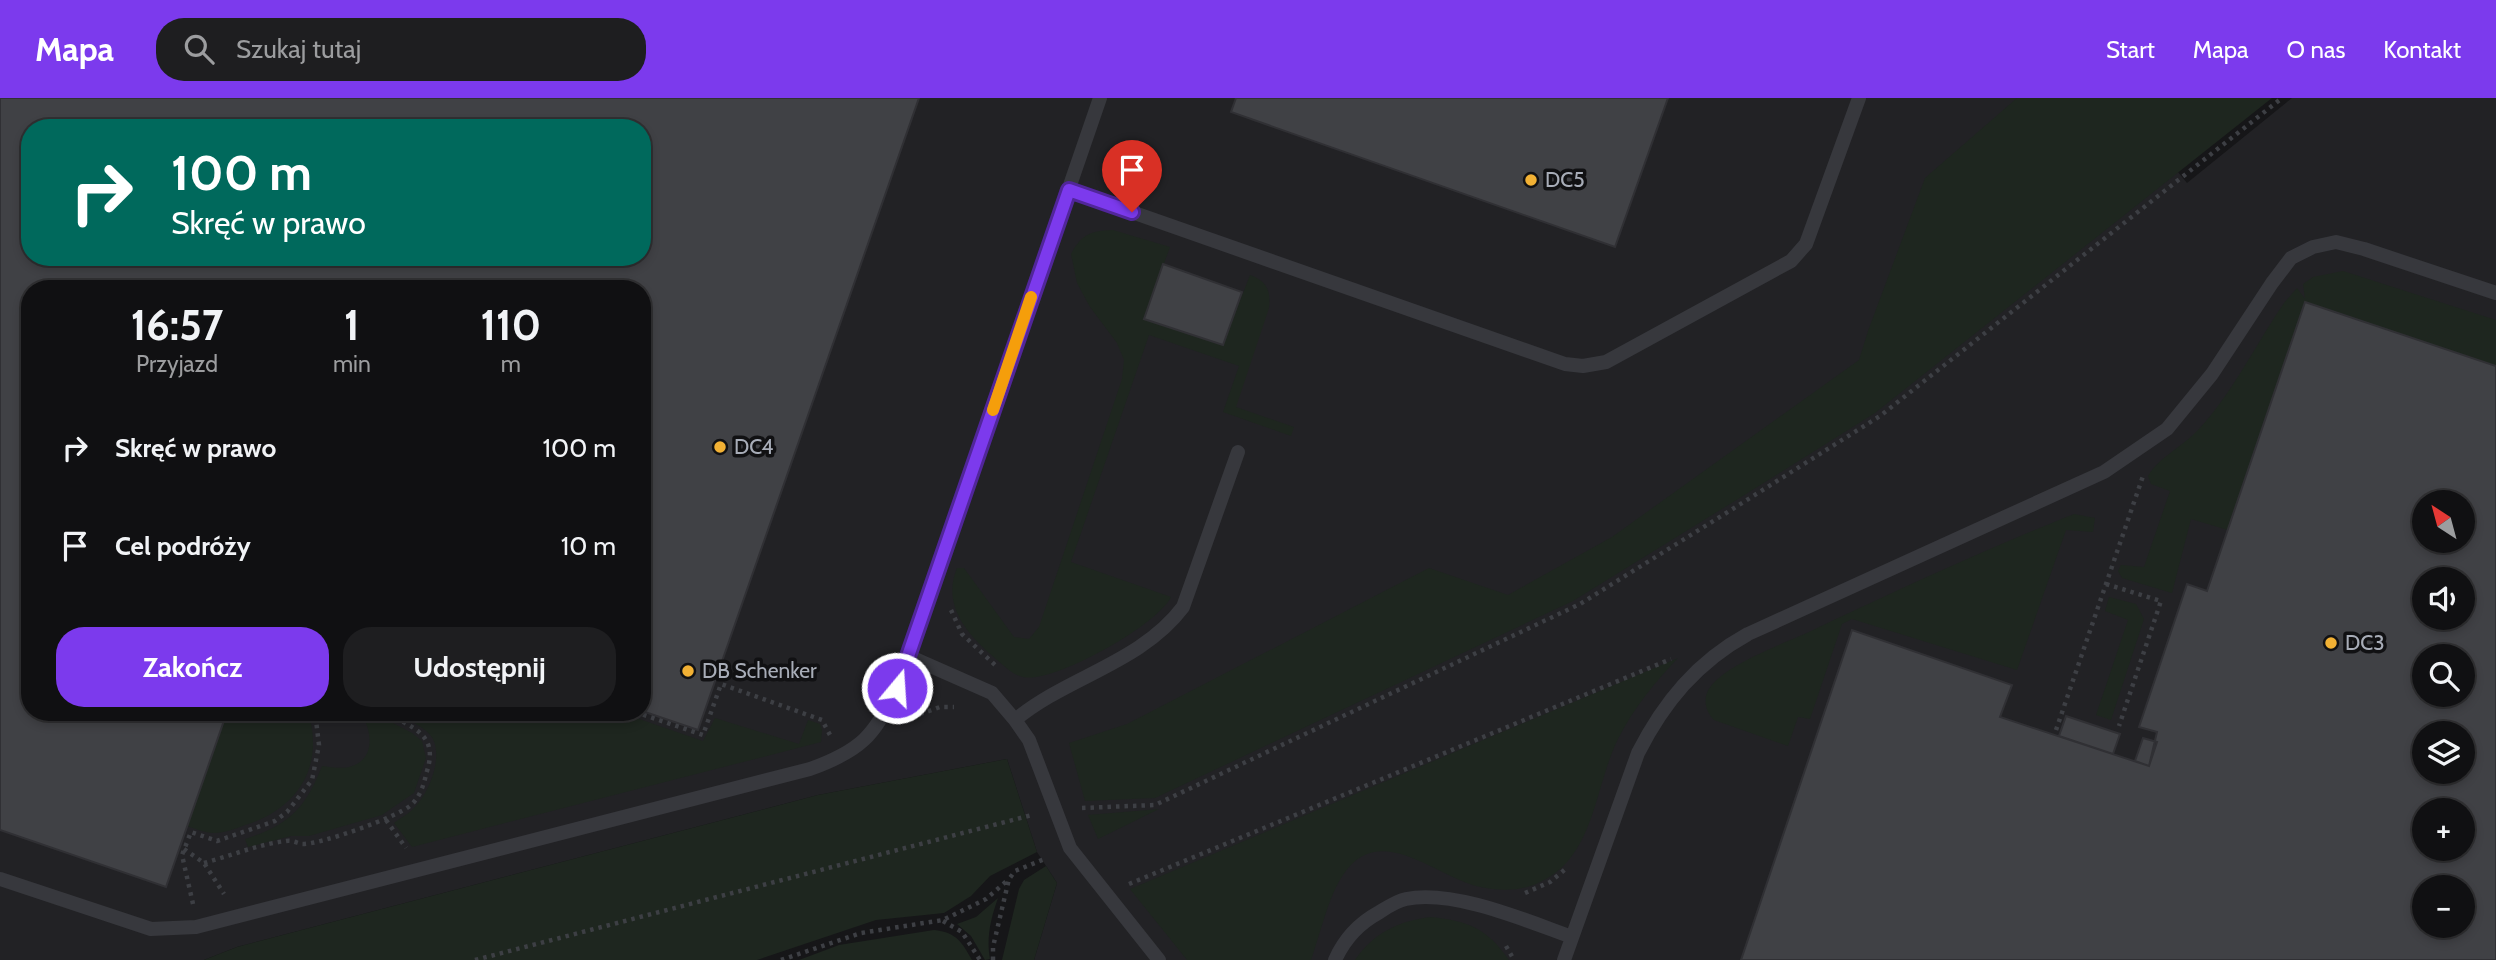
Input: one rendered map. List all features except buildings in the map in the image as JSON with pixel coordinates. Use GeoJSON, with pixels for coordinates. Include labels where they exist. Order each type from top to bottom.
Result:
{"type":"FeatureCollection","features":[{"type":"Feature","properties":{"kind":"lane"},"geometry":{"type":"LineString","coordinates":[[0,879],[151,929],[196,927],[810,769],[844,756],[866,740],[884,716],[908,656],[1100,98]]}},
{"type":"Feature","properties":{"kind":"lane"},"geometry":{"type":"LineString","coordinates":[[1069,190],[1565,364],[1583,366],[1606,362],[1791,261],[1807,244],[1859,98]]}},
{"type":"Feature","properties":{"kind":"lane"},"geometry":{"type":"LineString","coordinates":[[1564,960],[1643,742],[1654,720],[1679,688],[1722,648],[2104,472],[2167,429],[2212,374],[2291,258],[2313,247],[2336,242],[2364,249],[2496,293]]}},
{"type":"Feature","properties":{"kind":"lane"},"geometry":{"type":"LineString","coordinates":[[1015,720],[1037,702],[1137,649],[1175,617],[1183,607],[1238,452]]}},
{"type":"Feature","properties":{"kind":"lane"},"geometry":{"type":"LineString","coordinates":[[908,656],[992,693],[1015,720],[1030,740],[1070,848],[1159,960]]}},
{"type":"Feature","properties":{"kind":"lane"},"geometry":{"type":"LineString","coordinates":[[1335,960],[1350,934],[1371,917],[1404,899],[1432,897],[1460,900],[1572,937]]}},
{"type":"Feature","properties":{"kind":"path"},"geometry":{"type":"LineString","coordinates":[[1082,818],[1079,808],[1155,805],[1580,604],[1880,416],[2282,98]]}},
{"type":"Feature","properties":{"kind":"path"},"geometry":{"type":"LineString","coordinates":[[2056,730],[2146,467]]}},
{"type":"Feature","properties":{"kind":"path"},"geometry":{"type":"LineString","coordinates":[[2106,584],[2161,601],[2119,726]]}},
{"type":"Feature","properties":{"kind":"path"},"geometry":{"type":"LineString","coordinates":[[950,606],[962,634],[999,668]]}},
{"type":"Feature","properties":{"kind":"path"},"geometry":{"type":"LineString","coordinates":[[1125,886],[1675,657]]}},
{"type":"Feature","properties":{"kind":"path"},"geometry":{"type":"LineString","coordinates":[[651,717],[703,735],[721,684],[822,720],[830,735],[826,745]]}},
{"type":"Feature","properties":{"kind":"path"},"geometry":{"type":"LineString","coordinates":[[194,907],[182,855],[191,832],[218,841],[275,821],[287,812],[312,780],[319,745],[316,721]]}},
{"type":"Feature","properties":{"kind":"path"},"geometry":{"type":"LineString","coordinates":[[204,863],[288,840],[303,844],[386,820],[411,805],[417,798],[430,761],[430,748],[426,738],[400,721]]}},
{"type":"Feature","properties":{"kind":"path"},"geometry":{"type":"LineString","coordinates":[[475,960],[1056,809]]}},
{"type":"Feature","properties":{"kind":"path"},"geometry":{"type":"LineString","coordinates":[[386,820],[408,851]]}},
{"type":"Feature","properties":{"kind":"path"},"geometry":{"type":"LineString","coordinates":[[184,849],[204,863],[227,898]]}},
{"type":"Feature","properties":{"kind":"path"},"geometry":{"type":"LineString","coordinates":[[780,960],[861,933],[943,920],[986,899],[1015,871],[1026,866]]}},
{"type":"Feature","properties":{"kind":"path"},"geometry":{"type":"LineString","coordinates":[[993,960],[1009,879]]}},
{"type":"Feature","properties":{"kind":"path"},"geometry":{"type":"LineString","coordinates":[[943,920],[962,932],[980,960]]}},
{"type":"Feature","properties":{"kind":"path"},"geometry":{"type":"LineString","coordinates":[[1506,946],[1514,960]]}},
{"type":"Feature","properties":{"kind":"shaded area"},"geometry":{"type":"Polygon","coordinates":[[[0,98],[2117,98],[2187,183],[2292,98],[2496,98],[2496,960],[1034,960],[1057,883],[1037,852],[1007,759],[818,795],[237,947],[204,960],[0,960],[0,98]]]}},
{"type":"Feature","properties":{"kind":"shaded area"},"geometry":{"type":"Polygon","coordinates":[[[2017,98],[2272,98],[1875,413],[1573,601],[1155,798],[1085,801],[1069,743],[1127,724],[1429,568],[1508,595],[1612,537],[1859,360],[1925,178],[2017,98]]]}},
{"type":"Feature","properties":{"kind":"shaded area"},"geometry":{"type":"Polygon","coordinates":[[[1113,230],[1170,247],[1144,319],[1223,345],[1250,275],[1264,284],[1268,292],[1269,308],[1236,407],[1294,427],[1291,436],[1223,412],[1239,366],[1149,335],[1071,562],[1171,597],[1147,622],[1103,650],[1057,671],[1037,677],[1023,677],[1005,667],[976,641],[960,620],[955,608],[953,582],[957,568],[964,568],[1014,637],[1029,639],[1039,627],[1122,379],[1124,360],[1117,343],[1090,307],[1077,283],[1071,254],[1088,235],[1113,230]]]}},
{"type":"Feature","properties":{"kind":"shaded area"},"geometry":{"type":"Polygon","coordinates":[[[2343,271],[2496,320],[2496,366],[2305,302],[2228,530],[2191,519],[2172,593],[2122,578],[2118,571],[2121,565],[2144,567],[2170,491],[2151,484],[2148,476],[2153,469],[2193,435],[2211,415],[2284,303],[2297,288],[2305,299],[2303,284],[2313,277],[2343,271]]]}},
{"type":"Feature","properties":{"kind":"shaded area"},"geometry":{"type":"Polygon","coordinates":[[[2074,514],[2095,518],[2093,532],[2066,530],[2017,670],[1852,619],[1842,624],[1810,719],[1798,717],[1788,746],[1714,720],[1708,712],[1708,690],[1719,678],[1742,662],[2074,514]]]}},
{"type":"Feature","properties":{"kind":"shaded area"},"geometry":{"type":"Polygon","coordinates":[[[2109,597],[2136,604],[2144,619],[2111,720],[2096,715],[2128,620],[2105,611],[2109,597]]]}},
{"type":"Feature","properties":{"kind":"shaded area"},"geometry":{"type":"Polygon","coordinates":[[[1678,658],[1645,696],[1618,739],[1582,840],[1557,872],[1531,886],[1499,890],[1484,888],[1406,856],[1372,852],[1357,859],[1343,875],[1329,905],[1311,960],[1187,960],[1130,889],[1678,658]]]}},
{"type":"Feature","properties":{"kind":"shaded area"},"geometry":{"type":"Polygon","coordinates":[[[715,718],[799,744],[808,720],[820,724],[822,730],[821,742],[412,847],[394,823],[418,804],[432,777],[436,757],[436,747],[430,734],[411,721],[645,721],[703,741],[715,718]]]}},
{"type":"Feature","properties":{"kind":"shaded area"},"geometry":{"type":"Polygon","coordinates":[[[224,721],[310,721],[313,750],[310,767],[303,783],[280,808],[264,818],[218,833],[187,826],[224,721]]]}},
{"type":"Feature","properties":{"kind":"shaded area"},"geometry":{"type":"Polygon","coordinates":[[[365,721],[389,721],[422,741],[426,758],[414,793],[382,815],[309,836],[291,836],[248,847],[245,839],[273,828],[294,813],[309,794],[322,766],[349,767],[364,758],[370,743],[365,721]]]}},
{"type":"Feature","properties":{"kind":"shaded area"},"geometry":{"type":"Polygon","coordinates":[[[1007,759],[1037,852],[990,876],[971,896],[944,913],[876,920],[757,960],[204,960],[237,947],[818,795],[1007,759]]]}},
{"type":"Feature","properties":{"kind":"shaded area"},"geometry":{"type":"Polygon","coordinates":[[[1159,809],[1098,839],[1088,815],[1159,809]]]}},
{"type":"Feature","properties":{"kind":"shaded area"},"geometry":{"type":"Polygon","coordinates":[[[1046,866],[1057,883],[1034,960],[1002,960],[1019,889],[1024,880],[1046,866]]]}},
{"type":"Feature","properties":{"kind":"shaded area"},"geometry":{"type":"Polygon","coordinates":[[[998,898],[990,928],[990,959],[985,960],[971,936],[957,924],[976,917],[998,898]]]}},
{"type":"Feature","properties":{"kind":"shaded area"},"geometry":{"type":"Polygon","coordinates":[[[1431,917],[1476,928],[1493,940],[1509,960],[1355,960],[1370,942],[1388,930],[1397,925],[1431,917]]]}},
{"type":"Feature","properties":{"kind":"shaded area"},"geometry":{"type":"Polygon","coordinates":[[[934,930],[948,933],[958,939],[972,960],[799,960],[839,945],[934,930]]]}},
{"type":"Feature","properties":{"kind":"slow traffic"},"geometry":{"type":"LineString","coordinates":[[993,410],[1031,297]]}},
{"type":"Feature","properties":{"kind":"place","name":"DC5"},"geometry":{"type":"Point","coordinates":[1531,180]}},
{"type":"Feature","properties":{"kind":"place","name":"DC4"},"geometry":{"type":"Point","coordinates":[720,447]}},
{"type":"Feature","properties":{"kind":"place","name":"DC3"},"geometry":{"type":"Point","coordinates":[2331,643]}},
{"type":"Feature","properties":{"kind":"place","name":"DB Schenker"},"geometry":{"type":"Point","coordinates":[688,671]}},
{"type":"Feature","properties":{"kind":"route"},"geometry":{"type":"LineString","coordinates":[[897,688],[1069,190],[1132,212]]}}]}
